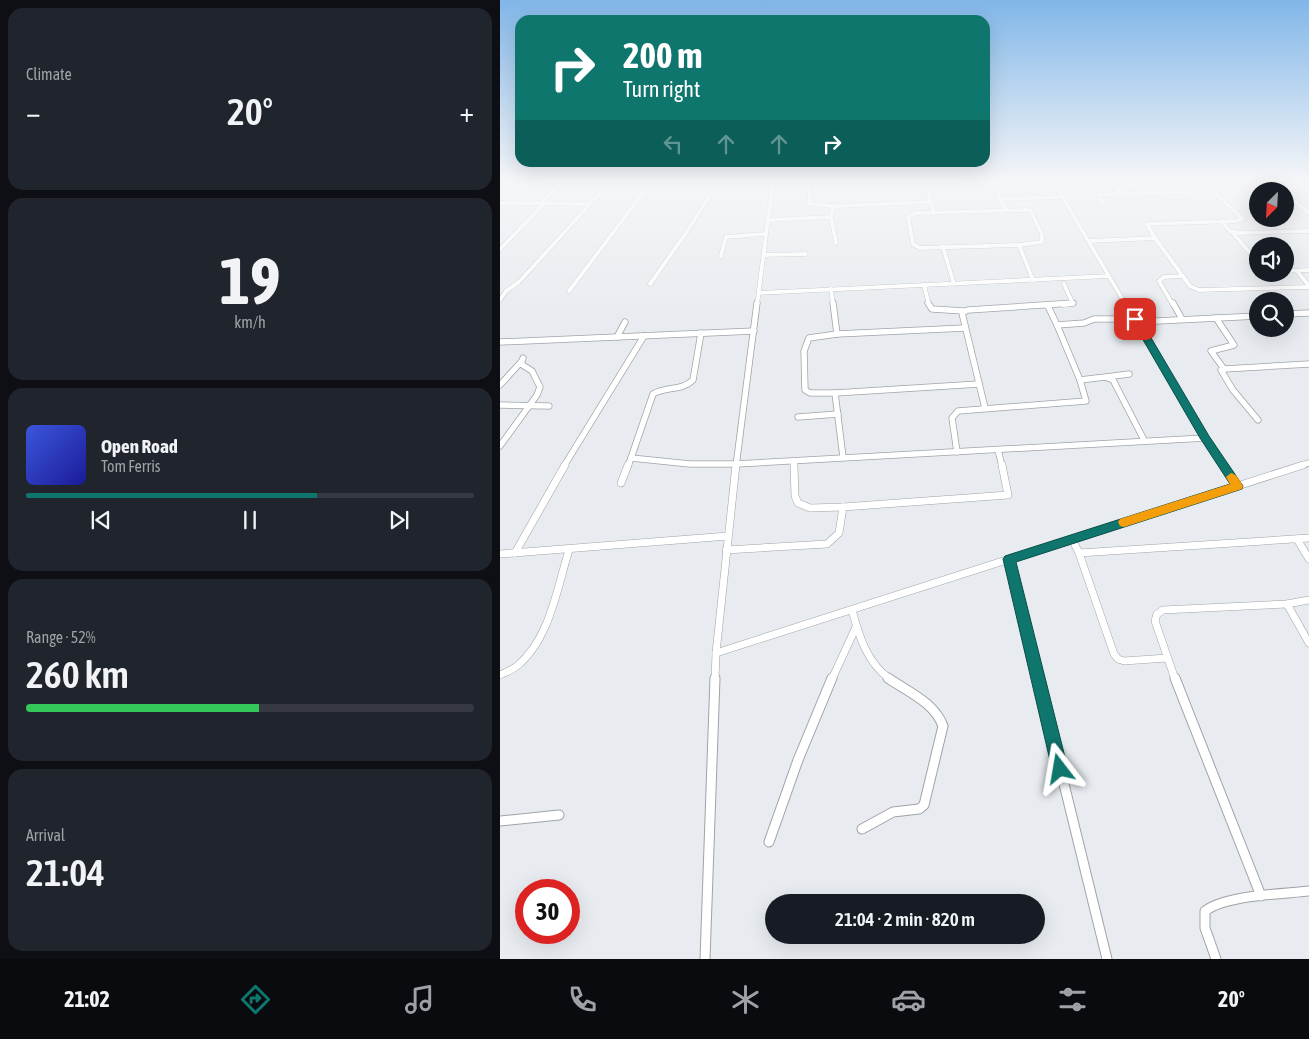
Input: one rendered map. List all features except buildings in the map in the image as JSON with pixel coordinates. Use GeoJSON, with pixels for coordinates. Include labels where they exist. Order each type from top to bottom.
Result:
{"type":"FeatureCollection","features":[{"type":"Feature","properties":{"kind":"street"},"geometry":{"type":"LineString","coordinates":[[500,249],[522,226]]}},
{"type":"Feature","properties":{"kind":"street"},"geometry":{"type":"LineString","coordinates":[[500,300],[503,290],[519,282],[569,226]]}},
{"type":"Feature","properties":{"kind":"street"},"geometry":{"type":"LineString","coordinates":[[569,291],[617,226]]}},
{"type":"Feature","properties":{"kind":"street"},"geometry":{"type":"LineString","coordinates":[[650,284],[691,226]]}},
{"type":"Feature","properties":{"kind":"street"},"geometry":{"type":"LineString","coordinates":[[705,959],[716,653],[736,464],[767,226]]}},
{"type":"Feature","properties":{"kind":"street"},"geometry":{"type":"LineString","coordinates":[[833,226],[836,243]]}},
{"type":"Feature","properties":{"kind":"street"},"geometry":{"type":"LineString","coordinates":[[910,226],[913,244],[920,248],[1019,245],[1042,242],[1042,235],[1038,226]]}},
{"type":"Feature","properties":{"kind":"street"},"geometry":{"type":"LineString","coordinates":[[1080,226],[1205,438],[1238,486]]}},
{"type":"Feature","properties":{"kind":"street"},"geometry":{"type":"LineString","coordinates":[[1149,226],[1155,238],[1194,288],[1205,291],[1309,286]]}},
{"type":"Feature","properties":{"kind":"street"},"geometry":{"type":"LineString","coordinates":[[1226,226],[1249,252]]}},
{"type":"Feature","properties":{"kind":"street"},"geometry":{"type":"LineString","coordinates":[[1232,232],[1309,231]]}},
{"type":"Feature","properties":{"kind":"street"},"geometry":{"type":"LineString","coordinates":[[721,256],[726,237],[765,234]]}},
{"type":"Feature","properties":{"kind":"street"},"geometry":{"type":"LineString","coordinates":[[1089,240],[1155,238]]}},
{"type":"Feature","properties":{"kind":"street"},"geometry":{"type":"LineString","coordinates":[[1019,245],[1033,280]]}},
{"type":"Feature","properties":{"kind":"street"},"geometry":{"type":"LineString","coordinates":[[943,247],[954,284]]}},
{"type":"Feature","properties":{"kind":"street"},"geometry":{"type":"LineString","coordinates":[[764,255],[806,254]]}},
{"type":"Feature","properties":{"kind":"street"},"geometry":{"type":"LineString","coordinates":[[1297,271],[1309,270]]}},
{"type":"Feature","properties":{"kind":"street"},"geometry":{"type":"LineString","coordinates":[[1297,271],[1309,286]]}},
{"type":"Feature","properties":{"kind":"street"},"geometry":{"type":"LineString","coordinates":[[759,294],[1109,276]]}},
{"type":"Feature","properties":{"kind":"street"},"geometry":{"type":"LineString","coordinates":[[1182,319],[1158,281],[1164,277],[1183,276]]}},
{"type":"Feature","properties":{"kind":"street"},"geometry":{"type":"LineString","coordinates":[[924,285],[928,302],[932,309],[964,311],[1073,304],[1064,284]]}},
{"type":"Feature","properties":{"kind":"street"},"geometry":{"type":"LineString","coordinates":[[832,289],[837,334]]}},
{"type":"Feature","properties":{"kind":"street"},"geometry":{"type":"LineString","coordinates":[[957,452],[952,418],[958,411],[1083,402],[1087,399],[1048,306]]}},
{"type":"Feature","properties":{"kind":"street"},"geometry":{"type":"LineString","coordinates":[[964,311],[962,313],[964,328],[985,408]]}},
{"type":"Feature","properties":{"kind":"street"},"geometry":{"type":"LineString","coordinates":[[1294,314],[1307,313],[1309,318]]}},
{"type":"Feature","properties":{"kind":"street"},"geometry":{"type":"LineString","coordinates":[[1057,325],[1084,323],[1094,319],[1136,320],[1249,316]]}},
{"type":"Feature","properties":{"kind":"street"},"geometry":{"type":"LineString","coordinates":[[1216,318],[1235,343],[1232,347],[1211,350],[1224,369]]}},
{"type":"Feature","properties":{"kind":"street"},"geometry":{"type":"LineString","coordinates":[[616,337],[625,322]]}},
{"type":"Feature","properties":{"kind":"street"},"geometry":{"type":"LineString","coordinates":[[964,328],[837,334],[809,338],[804,351],[805,390],[810,393],[835,393],[980,384]]}},
{"type":"Feature","properties":{"kind":"street"},"geometry":{"type":"LineString","coordinates":[[500,342],[754,331]]}},
{"type":"Feature","properties":{"kind":"street"},"geometry":{"type":"LineString","coordinates":[[621,483],[652,394],[659,390],[685,386],[693,380],[701,333]]}},
{"type":"Feature","properties":{"kind":"street"},"geometry":{"type":"LineString","coordinates":[[515,553],[557,478],[644,336]]}},
{"type":"Feature","properties":{"kind":"street"},"geometry":{"type":"LineString","coordinates":[[500,385],[522,360],[532,371],[540,386],[537,395],[500,445]]}},
{"type":"Feature","properties":{"kind":"street"},"geometry":{"type":"LineString","coordinates":[[1224,369],[1309,364]]}},
{"type":"Feature","properties":{"kind":"street"},"geometry":{"type":"LineString","coordinates":[[1224,369],[1221,370],[1229,386],[1258,420]]}},
{"type":"Feature","properties":{"kind":"street"},"geometry":{"type":"LineString","coordinates":[[1080,380],[1129,374]]}},
{"type":"Feature","properties":{"kind":"street"},"geometry":{"type":"LineString","coordinates":[[1105,377],[1112,380],[1144,440]]}},
{"type":"Feature","properties":{"kind":"street"},"geometry":{"type":"LineString","coordinates":[[835,393],[842,458]]}},
{"type":"Feature","properties":{"kind":"street"},"geometry":{"type":"LineString","coordinates":[[500,406],[549,406]]}},
{"type":"Feature","properties":{"kind":"street"},"geometry":{"type":"LineString","coordinates":[[798,417],[838,414]]}},
{"type":"Feature","properties":{"kind":"street"},"geometry":{"type":"LineString","coordinates":[[631,458],[690,464],[794,462],[1144,440],[1205,438]]}},
{"type":"Feature","properties":{"kind":"street"},"geometry":{"type":"LineString","coordinates":[[794,462],[795,496],[798,503],[810,508],[843,507],[1004,496],[1008,491],[998,450]]}},
{"type":"Feature","properties":{"kind":"street"},"geometry":{"type":"LineString","coordinates":[[716,653],[1309,463]]}},
{"type":"Feature","properties":{"kind":"street"},"geometry":{"type":"LineString","coordinates":[[726,550],[827,544],[835,540],[839,534],[843,507]]}},
{"type":"Feature","properties":{"kind":"street"},"geometry":{"type":"LineString","coordinates":[[500,554],[728,536]]}},
{"type":"Feature","properties":{"kind":"street"},"geometry":{"type":"LineString","coordinates":[[1079,553],[1309,538]]}},
{"type":"Feature","properties":{"kind":"street"},"geometry":{"type":"LineString","coordinates":[[1072,539],[1079,553],[1114,654],[1118,659],[1124,661],[1167,658]]}},
{"type":"Feature","properties":{"kind":"street"},"geometry":{"type":"LineString","coordinates":[[1297,539],[1309,559]]}},
{"type":"Feature","properties":{"kind":"street"},"geometry":{"type":"LineString","coordinates":[[500,675],[517,666],[529,653],[540,635],[569,550]]}},
{"type":"Feature","properties":{"kind":"street"},"geometry":{"type":"LineString","coordinates":[[1009,559],[1107,959]]}},
{"type":"Feature","properties":{"kind":"street"},"geometry":{"type":"LineString","coordinates":[[1261,896],[1167,658],[1155,621],[1157,614],[1163,610],[1286,604],[1309,600]]}},
{"type":"Feature","properties":{"kind":"street"},"geometry":{"type":"LineString","coordinates":[[1286,604],[1309,643]]}},
{"type":"Feature","properties":{"kind":"street"},"geometry":{"type":"LineString","coordinates":[[852,610],[856,628],[878,670],[934,710],[942,719],[943,726],[924,805],[919,809],[893,812],[862,829]]}},
{"type":"Feature","properties":{"kind":"street"},"geometry":{"type":"LineString","coordinates":[[769,842],[784,798],[842,656],[856,628]]}},
{"type":"Feature","properties":{"kind":"street"},"geometry":{"type":"LineString","coordinates":[[500,821],[559,816]]}},
{"type":"Feature","properties":{"kind":"street"},"geometry":{"type":"LineString","coordinates":[[1216,959],[1203,922],[1205,911],[1212,904],[1309,891]]}},
{"type":"Feature","properties":{"kind":"slow traffic"},"geometry":{"type":"LineString","coordinates":[[1124,522],[1238,486],[1231,477]]}},
{"type":"Feature","properties":{"kind":"route"},"geometry":{"type":"LineString","coordinates":[[1060,769],[1009,559],[1238,486],[1205,438],[1135,319]]}}]}
